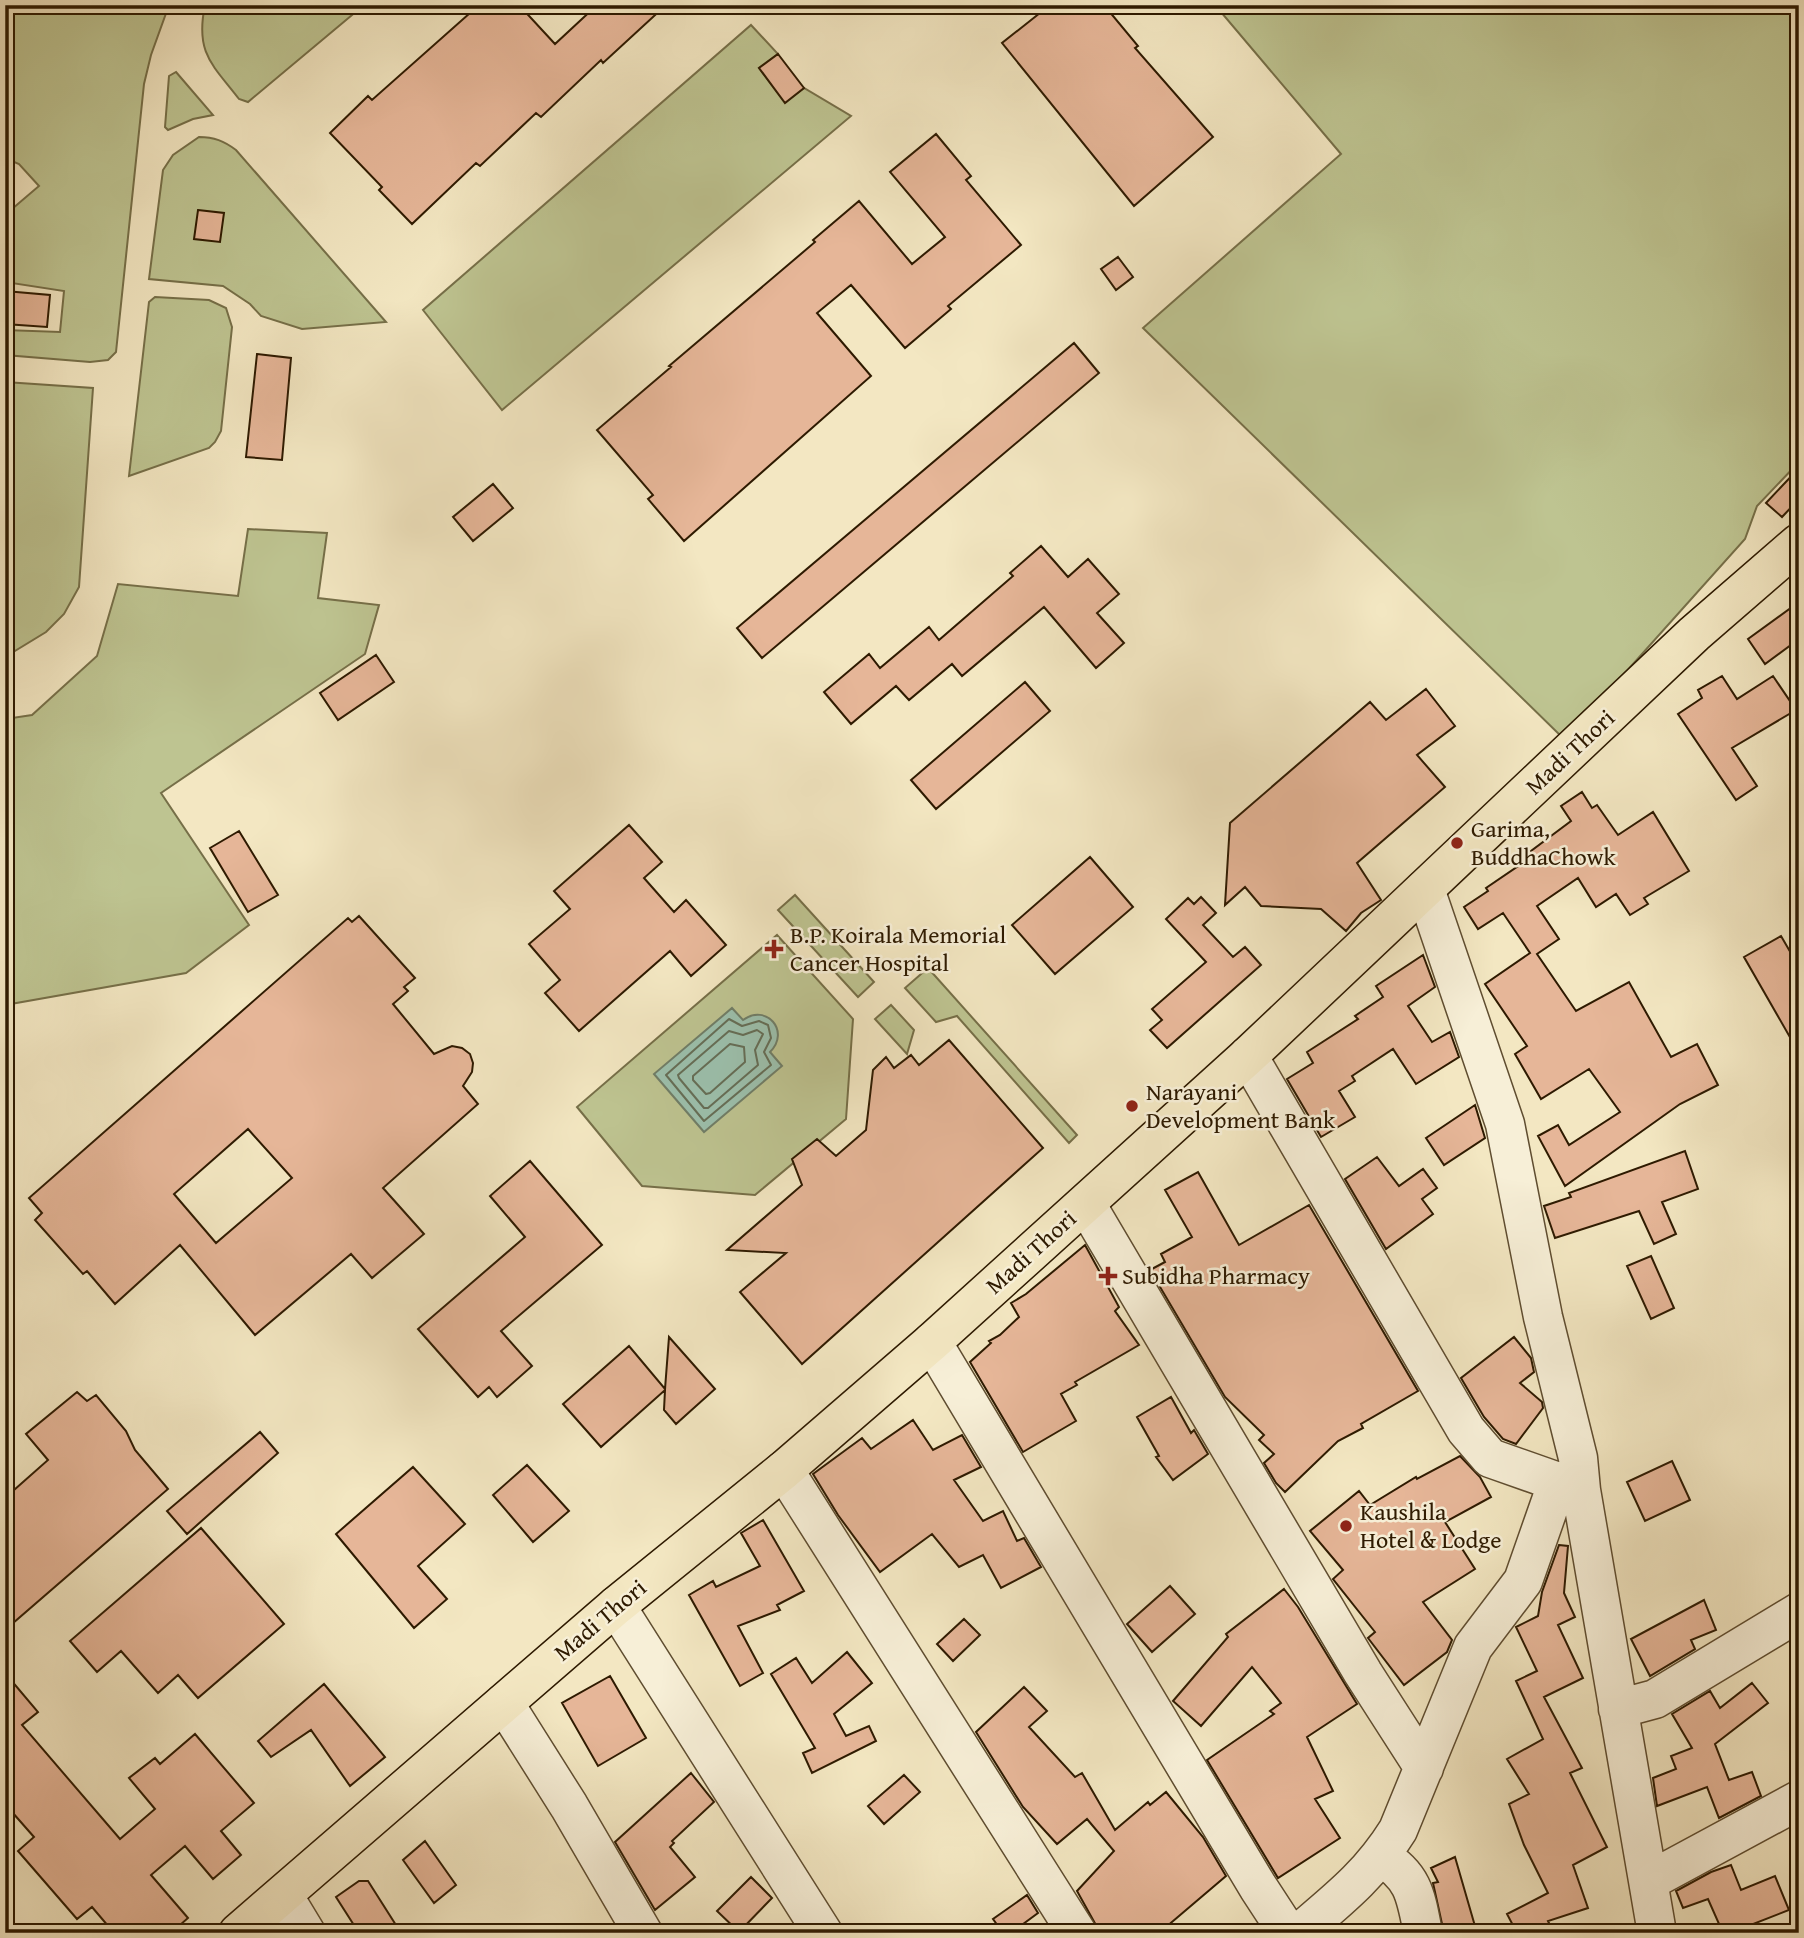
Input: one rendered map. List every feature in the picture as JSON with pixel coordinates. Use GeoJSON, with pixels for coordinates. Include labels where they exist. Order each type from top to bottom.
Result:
{"type":"FeatureCollection","features":[{"type":"Feature","properties":{"kind":"main road","name":"Madi Thori"},"geometry":{"type":"LineString","coordinates":[[238,1933],[616,1606],[784,1470],[932,1342],[1248,1056],[1694,634],[1799,543]]}},
{"type":"Feature","properties":{"kind":"street"},"geometry":{"type":"LineString","coordinates":[[1299,1933],[1356,1885],[1381,1857],[1398,1830],[1473,1647],[1523,1581],[1570,1486],[1578,1458],[1543,1317],[1505,1124],[1425,889]]}},
{"type":"Feature","properties":{"kind":"street"},"geometry":{"type":"LineString","coordinates":[[1248,1056],[1466,1430],[1490,1458],[1570,1486]]}},
{"type":"Feature","properties":{"kind":"street"},"geometry":{"type":"LineString","coordinates":[[1086,1204],[1363,1674],[1424,1768]]}},
{"type":"Feature","properties":{"kind":"street"},"geometry":{"type":"LineString","coordinates":[[932,1342],[1251,1876],[1288,1933]]}},
{"type":"Feature","properties":{"kind":"street"},"geometry":{"type":"LineString","coordinates":[[784,1470],[1077,1933]]}},
{"type":"Feature","properties":{"kind":"street"},"geometry":{"type":"LineString","coordinates":[[1570,1486],[1618,1709],[1657,1933]]}},
{"type":"Feature","properties":{"kind":"street"},"geometry":{"type":"LineString","coordinates":[[616,1606],[823,1933]]}},
{"type":"Feature","properties":{"kind":"street"},"geometry":{"type":"LineString","coordinates":[[1618,1709],[1655,1699],[1799,1612]]}},
{"type":"Feature","properties":{"kind":"street"},"geometry":{"type":"LineString","coordinates":[[504,1703],[569,1806],[643,1933]]}},
{"type":"Feature","properties":{"kind":"street"},"geometry":{"type":"LineString","coordinates":[[1649,1881],[1799,1800]]}},
{"type":"Feature","properties":{"kind":"street"},"geometry":{"type":"LineString","coordinates":[[1381,1857],[1399,1867],[1410,1884],[1423,1933]]}},
{"type":"Feature","properties":{"kind":"street"},"geometry":{"type":"LineString","coordinates":[[283,1895],[306,1933]]}},
{"type":"Feature","properties":{"kind":"shaded area"},"geometry":{"type":"Polygon","coordinates":[[[5,5],[169,5],[144,84],[116,352],[108,360],[90,362],[5,355],[5,330],[60,332],[64,291],[5,282],[5,215],[39,186],[19,164],[5,158],[5,5]]]}},
{"type":"Feature","properties":{"kind":"shaded area"},"geometry":{"type":"Polygon","coordinates":[[[205,5],[364,5],[248,102],[239,99],[208,57],[202,35],[205,5]]]}},
{"type":"Feature","properties":{"kind":"shaded area"},"geometry":{"type":"Polygon","coordinates":[[[1215,5],[1799,5],[1799,462],[1757,506],[1745,539],[1565,740],[1143,328],[1341,154],[1215,5]]]}},
{"type":"Feature","properties":{"kind":"shaded area"},"geometry":{"type":"Polygon","coordinates":[[[751,25],[778,54],[759,68],[785,102],[804,88],[851,116],[502,410],[423,310],[751,25]]]}},
{"type":"Feature","properties":{"kind":"shaded area"},"geometry":{"type":"Polygon","coordinates":[[[176,72],[213,115],[193,119],[168,130],[165,127],[169,76],[176,72]]]}},
{"type":"Feature","properties":{"kind":"shaded area"},"geometry":{"type":"Polygon","coordinates":[[[199,137],[219,140],[236,150],[386,322],[302,329],[261,316],[250,304],[223,286],[149,279],[163,170],[173,155],[199,137]]]}},
{"type":"Feature","properties":{"kind":"shaded area"},"geometry":{"type":"Polygon","coordinates":[[[155,297],[209,300],[226,308],[232,327],[221,431],[209,448],[129,476],[149,302],[155,297]]]}},
{"type":"Feature","properties":{"kind":"shaded area"},"geometry":{"type":"Polygon","coordinates":[[[5,382],[93,388],[79,587],[64,614],[46,632],[5,657],[5,382]]]}},
{"type":"Feature","properties":{"kind":"shaded area"},"geometry":{"type":"Polygon","coordinates":[[[248,529],[327,533],[318,598],[379,605],[365,654],[161,793],[249,925],[186,973],[5,1005],[5,719],[32,715],[97,656],[118,584],[238,596],[248,529]]]}},
{"type":"Feature","properties":{"kind":"shaded area"},"geometry":{"type":"Polygon","coordinates":[[[795,895],[874,982],[858,997],[778,910],[795,895]]]}},
{"type":"Feature","properties":{"kind":"shaded area"},"geometry":{"type":"Polygon","coordinates":[[[777,935],[853,1019],[846,1119],[755,1195],[642,1186],[577,1107],[777,935]]]}},
{"type":"Feature","properties":{"kind":"shaded area"},"geometry":{"type":"Polygon","coordinates":[[[928,968],[1077,1135],[1069,1143],[957,1016],[936,1022],[905,988],[928,968]]]}},
{"type":"Feature","properties":{"kind":"shaded area"},"geometry":{"type":"Polygon","coordinates":[[[891,1005],[914,1030],[907,1054],[875,1019],[891,1005]]]}},
{"type":"Feature","properties":{"kind":"water"},"geometry":{"type":"Polygon","coordinates":[[[732,1008],[743,1020],[760,1015],[773,1022],[778,1036],[770,1052],[782,1066],[704,1132],[654,1074],[732,1008]]]}},
{"type":"Feature","properties":{"kind":"building"},"geometry":{"type":"Polygon","coordinates":[[[479,5],[519,5],[555,44],[597,5],[666,5],[603,63],[601,60],[541,117],[536,113],[480,166],[476,163],[412,224],[379,190],[382,187],[330,133],[368,96],[372,100],[479,5]]]}},
{"type":"Feature","properties":{"kind":"building"},"geometry":{"type":"Polygon","coordinates":[[[1050,5],[1104,5],[1138,46],[1135,48],[1213,137],[1134,206],[1002,43],[1050,5]]]}},
{"type":"Feature","properties":{"kind":"building"},"geometry":{"type":"Polygon","coordinates":[[[778,54],[804,88],[785,103],[759,68],[778,54]]]}},
{"type":"Feature","properties":{"kind":"building"},"geometry":{"type":"Polygon","coordinates":[[[936,134],[971,176],[966,180],[1021,245],[948,306],[951,309],[905,348],[851,285],[817,313],[871,376],[684,541],[648,499],[653,495],[597,430],[859,201],[912,264],[945,237],[890,172],[936,134]]]}},
{"type":"Feature","properties":{"kind":"building"},"geometry":{"type":"Polygon","coordinates":[[[198,210],[224,213],[220,242],[194,239],[198,210]]]}},
{"type":"Feature","properties":{"kind":"building"},"geometry":{"type":"Polygon","coordinates":[[[1118,257],[1133,277],[1116,290],[1101,269],[1118,257]]]}},
{"type":"Feature","properties":{"kind":"building"},"geometry":{"type":"Polygon","coordinates":[[[5,291],[50,295],[47,327],[5,324],[5,291]]]}},
{"type":"Feature","properties":{"kind":"building"},"geometry":{"type":"Polygon","coordinates":[[[1074,343],[1099,373],[762,658],[737,628],[1074,343]]]}},
{"type":"Feature","properties":{"kind":"building"},"geometry":{"type":"Polygon","coordinates":[[[257,354],[291,358],[282,460],[246,457],[257,354]]]}},
{"type":"Feature","properties":{"kind":"building"},"geometry":{"type":"Polygon","coordinates":[[[1799,468],[1799,499],[1782,517],[1766,503],[1799,468]]]}},
{"type":"Feature","properties":{"kind":"building"},"geometry":{"type":"Polygon","coordinates":[[[493,484],[513,508],[473,541],[453,517],[493,484]]]}},
{"type":"Feature","properties":{"kind":"building"},"geometry":{"type":"Polygon","coordinates":[[[1041,546],[1068,577],[1088,559],[1119,594],[1097,613],[1124,643],[1096,668],[1044,607],[962,676],[952,664],[909,700],[896,686],[851,724],[824,692],[869,654],[880,668],[929,627],[939,640],[1013,576],[1010,573],[1041,546]]]}},
{"type":"Feature","properties":{"kind":"building"},"geometry":{"type":"Polygon","coordinates":[[[1799,602],[1799,639],[1765,664],[1748,639],[1799,602]]]}},
{"type":"Feature","properties":{"kind":"building"},"geometry":{"type":"Polygon","coordinates":[[[376,655],[394,682],[338,720],[320,693],[376,655]]]}},
{"type":"Feature","properties":{"kind":"building"},"geometry":{"type":"Polygon","coordinates":[[[1722,676],[1737,699],[1773,676],[1796,710],[1732,748],[1757,786],[1736,800],[1678,714],[1702,698],[1698,690],[1722,676]]]}},
{"type":"Feature","properties":{"kind":"building"},"geometry":{"type":"Polygon","coordinates":[[[1025,682],[1050,711],[936,809],[911,780],[1025,682]]]}},
{"type":"Feature","properties":{"kind":"building"},"geometry":{"type":"Polygon","coordinates":[[[1426,689],[1455,726],[1417,755],[1445,787],[1357,863],[1381,900],[1361,913],[1346,931],[1321,909],[1261,906],[1245,887],[1225,905],[1230,823],[1370,702],[1386,720],[1426,689]]]}},
{"type":"Feature","properties":{"kind":"building"},"geometry":{"type":"Polygon","coordinates":[[[1582,792],[1592,808],[1597,805],[1618,835],[1653,812],[1689,871],[1644,898],[1648,904],[1630,915],[1616,894],[1596,907],[1578,878],[1537,906],[1559,939],[1537,954],[1576,1011],[1629,982],[1671,1057],[1697,1044],[1718,1085],[1680,1104],[1565,1186],[1538,1136],[1558,1125],[1569,1145],[1620,1112],[1589,1069],[1541,1099],[1515,1054],[1527,1046],[1485,984],[1530,953],[1503,913],[1478,929],[1464,907],[1488,891],[1486,888],[1530,858],[1527,854],[1571,821],[1561,806],[1582,792]]]}},
{"type":"Feature","properties":{"kind":"building"},"geometry":{"type":"Polygon","coordinates":[[[629,825],[662,862],[644,878],[674,912],[686,900],[726,945],[691,976],[670,951],[579,1031],[545,993],[560,980],[529,944],[570,909],[554,891],[629,825]]]}},
{"type":"Feature","properties":{"kind":"building"},"geometry":{"type":"Polygon","coordinates":[[[239,831],[278,895],[248,912],[210,848],[239,831]]]}},
{"type":"Feature","properties":{"kind":"building"},"geometry":{"type":"Polygon","coordinates":[[[1090,857],[1133,907],[1055,974],[1012,925],[1090,857]]]}},
{"type":"Feature","properties":{"kind":"building"},"geometry":{"type":"Polygon","coordinates":[[[1201,897],[1216,913],[1203,925],[1233,957],[1245,947],[1261,965],[1167,1048],[1150,1030],[1162,1020],[1152,1009],[1206,962],[1166,919],[1188,898],[1194,904],[1201,897]]]}},
{"type":"Feature","properties":{"kind":"building"},"geometry":{"type":"Polygon","coordinates":[[[359,916],[415,978],[404,987],[408,991],[393,1004],[434,1054],[452,1046],[462,1048],[470,1054],[473,1063],[472,1072],[463,1086],[478,1104],[383,1188],[424,1234],[372,1278],[351,1254],[255,1335],[180,1245],[115,1304],[87,1271],[83,1274],[35,1220],[42,1213],[29,1198],[348,918],[352,922],[359,916]],[[248,1129],[174,1194],[216,1243],[292,1178],[248,1129]]]}},
{"type":"Feature","properties":{"kind":"building"},"geometry":{"type":"Polygon","coordinates":[[[1781,936],[1799,967],[1799,1053],[1744,957],[1781,936]]]}},
{"type":"Feature","properties":{"kind":"building"},"geometry":{"type":"Polygon","coordinates":[[[1423,955],[1435,987],[1408,1006],[1432,1042],[1450,1032],[1459,1057],[1416,1084],[1393,1049],[1352,1076],[1355,1081],[1339,1091],[1355,1117],[1321,1137],[1287,1079],[1313,1063],[1307,1052],[1358,1019],[1355,1016],[1383,997],[1376,986],[1423,955]]]}},
{"type":"Feature","properties":{"kind":"building"},"geometry":{"type":"Polygon","coordinates":[[[949,1040],[1043,1148],[802,1364],[740,1292],[786,1253],[727,1250],[802,1185],[792,1159],[817,1139],[836,1156],[866,1130],[873,1070],[886,1057],[894,1068],[911,1055],[919,1065],[949,1040]]]}},
{"type":"Feature","properties":{"kind":"building"},"geometry":{"type":"Polygon","coordinates":[[[1475,1105],[1485,1138],[1444,1165],[1426,1138],[1475,1105]]]}},
{"type":"Feature","properties":{"kind":"building"},"geometry":{"type":"Polygon","coordinates":[[[1685,1151],[1698,1189],[1662,1202],[1676,1234],[1654,1244],[1639,1211],[1555,1238],[1544,1206],[1571,1197],[1569,1193],[1685,1151]]]}},
{"type":"Feature","properties":{"kind":"building"},"geometry":{"type":"Polygon","coordinates":[[[1377,1157],[1399,1186],[1423,1169],[1437,1188],[1422,1199],[1433,1214],[1386,1249],[1345,1179],[1377,1157]]]}},
{"type":"Feature","properties":{"kind":"building"},"geometry":{"type":"Polygon","coordinates":[[[530,1161],[602,1245],[501,1331],[532,1366],[497,1397],[489,1387],[478,1397],[418,1329],[525,1237],[490,1196],[530,1161]]]}},
{"type":"Feature","properties":{"kind":"building"},"geometry":{"type":"Polygon","coordinates":[[[1198,1172],[1239,1245],[1309,1205],[1418,1391],[1361,1424],[1363,1428],[1338,1441],[1285,1492],[1264,1463],[1274,1454],[1259,1440],[1264,1435],[1225,1397],[1150,1270],[1165,1262],[1161,1254],[1192,1237],[1165,1190],[1198,1172]]]}},
{"type":"Feature","properties":{"kind":"building"},"geometry":{"type":"Polygon","coordinates":[[[1085,1245],[1119,1307],[1115,1311],[1139,1345],[1075,1382],[1077,1385],[1061,1394],[1076,1421],[1023,1452],[970,1362],[991,1343],[989,1341],[1000,1335],[1019,1317],[1011,1303],[1026,1294],[1085,1245]]]}},
{"type":"Feature","properties":{"kind":"building"},"geometry":{"type":"Polygon","coordinates":[[[1651,1256],[1674,1308],[1651,1319],[1627,1266],[1651,1256]]]}},
{"type":"Feature","properties":{"kind":"building"},"geometry":{"type":"Polygon","coordinates":[[[669,1337],[715,1389],[676,1424],[664,1410],[665,1390],[601,1447],[563,1404],[629,1346],[665,1389],[669,1337]]]}},
{"type":"Feature","properties":{"kind":"building"},"geometry":{"type":"Polygon","coordinates":[[[1514,1337],[1531,1358],[1534,1372],[1520,1383],[1542,1402],[1543,1408],[1516,1444],[1503,1439],[1484,1417],[1461,1378],[1514,1337]]]}},
{"type":"Feature","properties":{"kind":"building"},"geometry":{"type":"Polygon","coordinates":[[[77,1392],[87,1401],[96,1395],[126,1431],[135,1450],[168,1489],[5,1630],[5,1498],[48,1460],[26,1434],[77,1392]]]}},
{"type":"Feature","properties":{"kind":"building"},"geometry":{"type":"Polygon","coordinates":[[[1171,1397],[1191,1433],[1194,1430],[1208,1454],[1173,1480],[1156,1457],[1159,1456],[1137,1417],[1171,1397]]]}},
{"type":"Feature","properties":{"kind":"building"},"geometry":{"type":"Polygon","coordinates":[[[913,1420],[933,1450],[962,1435],[981,1467],[954,1480],[983,1521],[1003,1511],[1017,1541],[1024,1538],[1041,1567],[1001,1588],[983,1555],[959,1567],[932,1534],[880,1572],[838,1515],[813,1474],[862,1438],[871,1449],[913,1420]]]}},
{"type":"Feature","properties":{"kind":"building"},"geometry":{"type":"Polygon","coordinates":[[[260,1432],[278,1453],[187,1534],[167,1511],[260,1432]]]}},
{"type":"Feature","properties":{"kind":"building"},"geometry":{"type":"Polygon","coordinates":[[[1460,1456],[1480,1477],[1491,1497],[1445,1522],[1475,1569],[1423,1602],[1452,1640],[1447,1652],[1404,1685],[1368,1638],[1375,1632],[1333,1579],[1343,1570],[1310,1531],[1359,1491],[1370,1505],[1416,1477],[1417,1479],[1460,1456]]]}},
{"type":"Feature","properties":{"kind":"building"},"geometry":{"type":"Polygon","coordinates":[[[1672,1461],[1690,1500],[1645,1521],[1627,1482],[1672,1461]]]}},
{"type":"Feature","properties":{"kind":"building"},"geometry":{"type":"Polygon","coordinates":[[[527,1465],[569,1511],[533,1542],[493,1495],[527,1465]]]}},
{"type":"Feature","properties":{"kind":"building"},"geometry":{"type":"Polygon","coordinates":[[[413,1467],[465,1524],[418,1566],[447,1599],[414,1628],[336,1534],[413,1467]]]}},
{"type":"Feature","properties":{"kind":"building"},"geometry":{"type":"Polygon","coordinates":[[[763,1520],[804,1591],[777,1605],[780,1610],[738,1626],[763,1673],[740,1686],[689,1595],[713,1581],[716,1587],[760,1566],[741,1533],[763,1520]]]}},
{"type":"Feature","properties":{"kind":"building"},"geometry":{"type":"Polygon","coordinates":[[[201,1528],[284,1624],[198,1698],[178,1675],[158,1693],[121,1651],[97,1672],[70,1641],[201,1528]]]}},
{"type":"Feature","properties":{"kind":"building"},"geometry":{"type":"Polygon","coordinates":[[[1559,1545],[1568,1546],[1564,1593],[1575,1617],[1558,1625],[1583,1678],[1544,1697],[1582,1768],[1570,1773],[1607,1847],[1573,1865],[1588,1908],[1548,1921],[1550,1925],[1534,1933],[1517,1933],[1507,1914],[1548,1893],[1524,1845],[1509,1804],[1529,1794],[1507,1759],[1543,1739],[1516,1681],[1537,1671],[1516,1627],[1538,1616],[1542,1592],[1559,1545]]]}},
{"type":"Feature","properties":{"kind":"building"},"geometry":{"type":"Polygon","coordinates":[[[1170,1586],[1195,1614],[1152,1652],[1127,1624],[1170,1586]]]}},
{"type":"Feature","properties":{"kind":"building"},"geometry":{"type":"Polygon","coordinates":[[[1284,1589],[1298,1607],[1357,1704],[1307,1737],[1333,1791],[1315,1799],[1340,1838],[1278,1878],[1207,1760],[1274,1714],[1270,1711],[1281,1703],[1252,1667],[1201,1726],[1173,1701],[1228,1637],[1226,1634],[1284,1589]]]}},
{"type":"Feature","properties":{"kind":"building"},"geometry":{"type":"Polygon","coordinates":[[[1704,1600],[1716,1630],[1691,1640],[1695,1649],[1650,1676],[1631,1639],[1704,1600]]]}},
{"type":"Feature","properties":{"kind":"building"},"geometry":{"type":"Polygon","coordinates":[[[964,1619],[980,1635],[953,1661],[937,1644],[964,1619]]]}},
{"type":"Feature","properties":{"kind":"building"},"geometry":{"type":"Polygon","coordinates":[[[847,1652],[872,1683],[834,1714],[846,1736],[869,1726],[876,1741],[812,1773],[803,1753],[815,1748],[771,1674],[796,1658],[812,1683],[847,1652]]]}},
{"type":"Feature","properties":{"kind":"building"},"geometry":{"type":"Polygon","coordinates":[[[5,1673],[38,1712],[22,1725],[120,1839],[155,1809],[129,1778],[155,1758],[160,1764],[195,1734],[254,1803],[221,1831],[241,1855],[213,1879],[185,1846],[151,1875],[188,1918],[171,1933],[114,1933],[92,1907],[77,1919],[18,1851],[34,1837],[5,1804],[5,1673]]]}},
{"type":"Feature","properties":{"kind":"building"},"geometry":{"type":"Polygon","coordinates":[[[610,1676],[646,1738],[598,1766],[562,1703],[610,1676]]]}},
{"type":"Feature","properties":{"kind":"building"},"geometry":{"type":"Polygon","coordinates":[[[1752,1683],[1768,1703],[1715,1744],[1729,1780],[1752,1772],[1761,1796],[1719,1818],[1707,1787],[1657,1806],[1653,1778],[1676,1769],[1671,1756],[1692,1748],[1672,1714],[1710,1691],[1720,1708],[1752,1683]]]}},
{"type":"Feature","properties":{"kind":"building"},"geometry":{"type":"Polygon","coordinates":[[[324,1684],[385,1757],[350,1786],[311,1730],[271,1757],[258,1741],[324,1684]]]}},
{"type":"Feature","properties":{"kind":"building"},"geometry":{"type":"Polygon","coordinates":[[[1024,1687],[1047,1711],[1029,1727],[1075,1777],[1082,1773],[1115,1830],[1148,1802],[1150,1805],[1166,1792],[1203,1837],[1226,1876],[1159,1933],[1104,1933],[1097,1927],[1077,1891],[1114,1851],[1087,1819],[1057,1844],[1023,1807],[976,1732],[1024,1687]]]}},
{"type":"Feature","properties":{"kind":"building"},"geometry":{"type":"Polygon","coordinates":[[[691,1773],[714,1802],[672,1841],[674,1843],[670,1847],[695,1877],[655,1910],[615,1842],[691,1773]]]}},
{"type":"Feature","properties":{"kind":"building"},"geometry":{"type":"Polygon","coordinates":[[[904,1775],[920,1792],[884,1824],[868,1806],[904,1775]]]}},
{"type":"Feature","properties":{"kind":"building"},"geometry":{"type":"Polygon","coordinates":[[[425,1841],[456,1885],[434,1903],[403,1860],[425,1841]]]}},
{"type":"Feature","properties":{"kind":"building"},"geometry":{"type":"Polygon","coordinates":[[[1455,1857],[1477,1933],[1444,1933],[1433,1883],[1438,1882],[1431,1868],[1455,1857]]]}},
{"type":"Feature","properties":{"kind":"building"},"geometry":{"type":"Polygon","coordinates":[[[1731,1865],[1741,1890],[1775,1876],[1789,1910],[1753,1924],[1757,1933],[1723,1933],[1708,1899],[1683,1908],[1676,1891],[1711,1872],[1731,1865]]]}},
{"type":"Feature","properties":{"kind":"building"},"geometry":{"type":"Polygon","coordinates":[[[751,1877],[772,1898],[739,1932],[717,1911],[751,1877]]]}},
{"type":"Feature","properties":{"kind":"building"},"geometry":{"type":"Polygon","coordinates":[[[359,1881],[368,1881],[401,1933],[359,1933],[336,1897],[359,1881]]]}},
{"type":"Feature","properties":{"kind":"building"},"geometry":{"type":"Polygon","coordinates":[[[1027,1895],[1038,1913],[1011,1933],[1003,1933],[993,1919],[1027,1895]]]}},
{"type":"Feature","properties":{"kind":"place","name":"Garima, BuddhaChowk"},"geometry":{"type":"Point","coordinates":[1457,843]}},
{"type":"Feature","properties":{"kind":"place","name":"B.P. Koirala Memorial Cancer Hospital"},"geometry":{"type":"Point","coordinates":[774,949]}},
{"type":"Feature","properties":{"kind":"place","name":"Narayani Development Bank"},"geometry":{"type":"Point","coordinates":[1132,1106]}},
{"type":"Feature","properties":{"kind":"place","name":"Subidha Pharmacy"},"geometry":{"type":"Point","coordinates":[1108,1276]}},
{"type":"Feature","properties":{"kind":"place","name":"Kaushila Hotel & Lodge"},"geometry":{"type":"Point","coordinates":[1346,1526]}}]}
